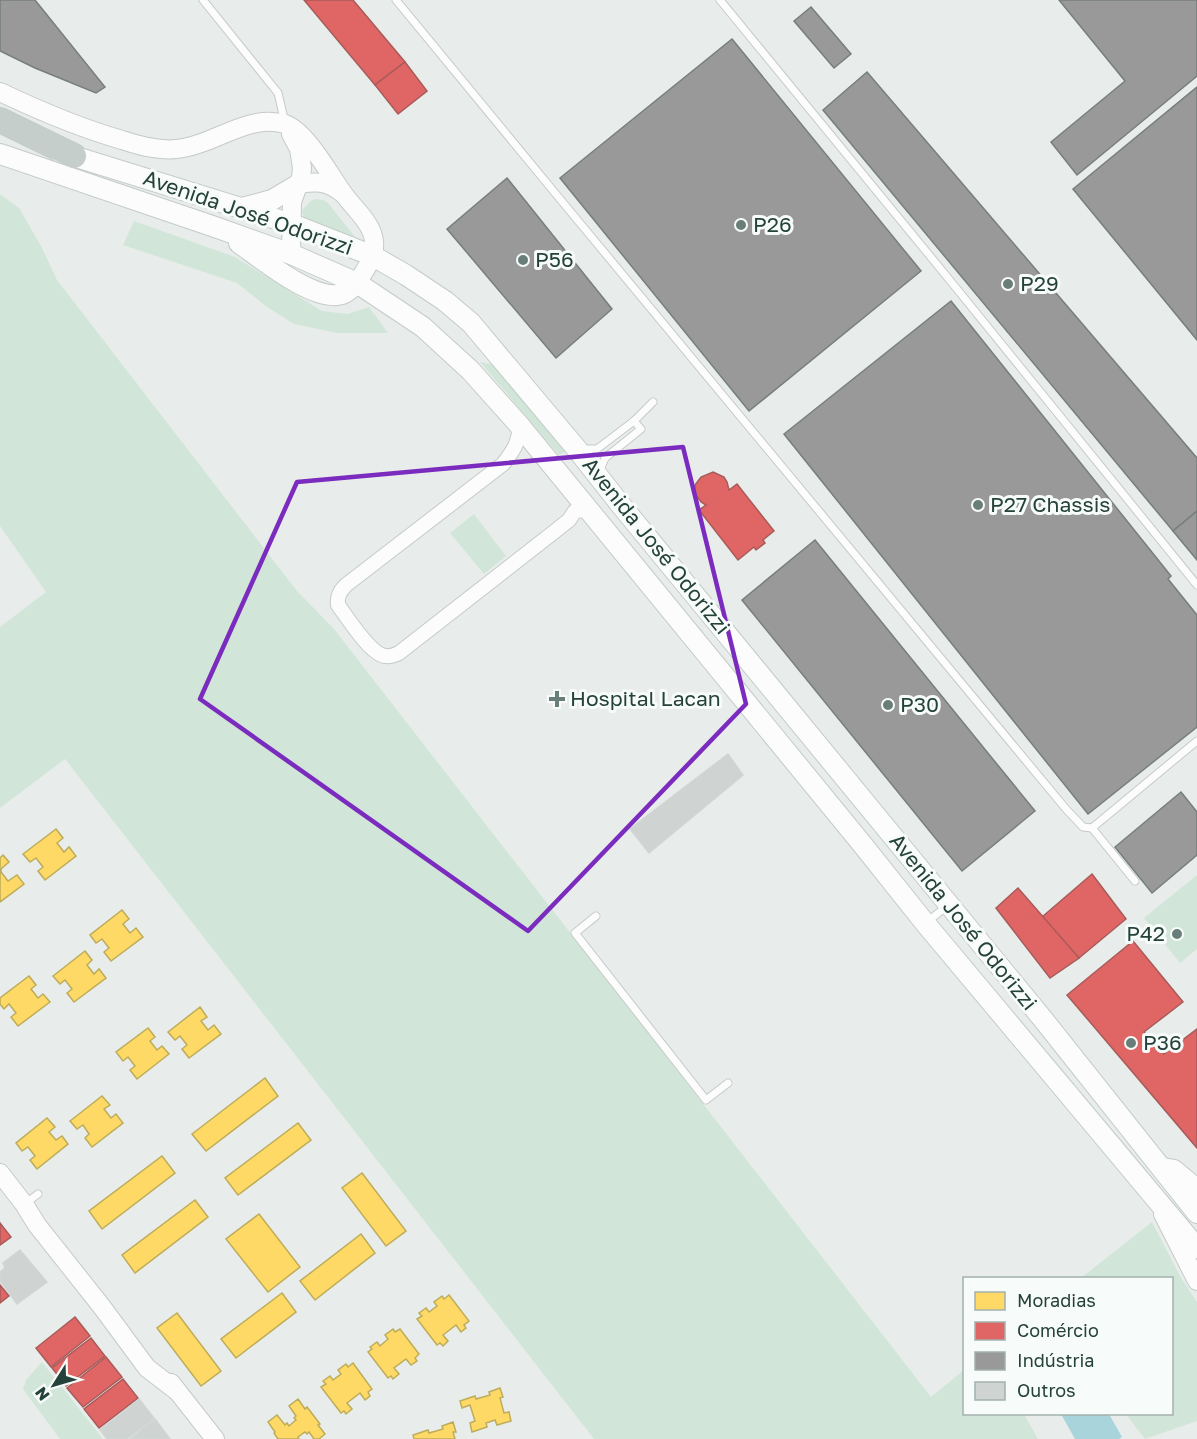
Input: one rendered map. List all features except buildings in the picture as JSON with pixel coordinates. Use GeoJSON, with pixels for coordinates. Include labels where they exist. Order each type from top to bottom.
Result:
{"type":"FeatureCollection","features":[{"type":"Feature","properties":{"kind":"highway"},"geometry":{"type":"LineString","coordinates":[[0,120],[74,156]]}},
{"type":"Feature","properties":{"kind":"main road","name":"Avenida José Odorizzi"},"geometry":{"type":"LineString","coordinates":[[0,132],[292,224],[373,256],[406,275],[468,321],[576,448],[602,467],[948,904],[1197,1213]]}},
{"type":"Feature","properties":{"kind":"main road","name":"Avenida José Odorizzi"},"geometry":{"type":"LineString","coordinates":[[0,154],[215,226],[357,283],[429,333],[470,370],[520,426],[925,923],[1197,1248]]}},
{"type":"Feature","properties":{"kind":"main road"},"geometry":{"type":"LineString","coordinates":[[242,208],[272,200],[299,184]]}},
{"type":"Feature","properties":{"kind":"main road"},"geometry":{"type":"LineString","coordinates":[[215,226],[291,278],[318,293],[338,295],[357,283]]}},
{"type":"Feature","properties":{"kind":"street"},"geometry":{"type":"LineString","coordinates":[[0,92],[97,133],[162,150],[195,146],[254,124],[285,125],[296,131],[310,147],[373,234],[373,256],[357,283]]}},
{"type":"Feature","properties":{"kind":"street"},"geometry":{"type":"LineString","coordinates":[[285,125],[301,156],[301,177],[292,202],[291,255]]}},
{"type":"Feature","properties":{"kind":"street"},"geometry":{"type":"LineString","coordinates":[[299,184],[320,182],[343,194]]}},
{"type":"Feature","properties":{"kind":"street"},"geometry":{"type":"LineString","coordinates":[[520,426],[514,450],[503,464],[340,592],[337,598],[338,604],[371,648],[385,657],[399,653],[569,520],[575,511],[589,510]]}},
{"type":"Feature","properties":{"kind":"street","name":"Avenida José Odorizzi"},"geometry":{"type":"LineString","coordinates":[[1161,1167],[1174,1169],[1197,1188]]}},
{"type":"Feature","properties":{"kind":"street"},"geometry":{"type":"LineString","coordinates":[[0,1173],[31,1199],[38,1225],[147,1368],[177,1391]]}},
{"type":"Feature","properties":{"kind":"street","name":"Avenida José Odorizzi"},"geometry":{"type":"LineString","coordinates":[[1152,1194],[1197,1281]]}},
{"type":"Feature","properties":{"kind":"street"},"geometry":{"type":"LineString","coordinates":[[102,1307],[120,1317],[215,1439]]}},
{"type":"Feature","properties":{"kind":"lane"},"geometry":{"type":"LineString","coordinates":[[203,0],[278,93],[285,125]]}},
{"type":"Feature","properties":{"kind":"lane"},"geometry":{"type":"LineString","coordinates":[[396,0],[1066,809],[1083,827],[1092,828],[1135,881]]}},
{"type":"Feature","properties":{"kind":"lane"},"geometry":{"type":"LineString","coordinates":[[720,0],[1197,585]]}},
{"type":"Feature","properties":{"kind":"lane"},"geometry":{"type":"LineString","coordinates":[[576,448],[597,449],[634,421],[653,402]]}},
{"type":"Feature","properties":{"kind":"lane"},"geometry":{"type":"LineString","coordinates":[[597,449],[602,467],[641,429],[634,421]]}},
{"type":"Feature","properties":{"kind":"lane"},"geometry":{"type":"LineString","coordinates":[[1092,828],[1197,741]]}},
{"type":"Feature","properties":{"kind":"lane"},"geometry":{"type":"LineString","coordinates":[[925,923],[948,904]]}},
{"type":"Feature","properties":{"kind":"lane"},"geometry":{"type":"LineString","coordinates":[[596,915],[575,933],[656,1038],[705,1100],[728,1083]]}},
{"type":"Feature","properties":{"kind":"highlighted area"},"geometry":{"type":"Polygon","coordinates":[[[683,447],[746,704],[528,931],[200,699],[297,482],[683,447]]]}},
{"type":"Feature","properties":{"kind":"green space"},"geometry":{"type":"Polygon","coordinates":[[[0,194],[19,208],[57,280],[297,591],[334,629],[931,1397],[963,1371],[963,1415],[1025,1415],[1038,1439],[594,1439],[65,759],[0,808],[0,627],[46,592],[0,526],[0,194]]]}},
{"type":"Feature","properties":{"kind":"green space"},"geometry":{"type":"Polygon","coordinates":[[[316,199],[328,203],[355,239],[304,220],[302,210],[316,199]]]}},
{"type":"Feature","properties":{"kind":"green space"},"geometry":{"type":"Polygon","coordinates":[[[134,221],[235,257],[322,311],[348,314],[369,307],[388,333],[337,333],[294,324],[267,307],[237,283],[123,245],[134,221]]]}},
{"type":"Feature","properties":{"kind":"green space"},"geometry":{"type":"Polygon","coordinates":[[[480,362],[501,366],[567,451],[559,455],[480,362]]]}},
{"type":"Feature","properties":{"kind":"green space"},"geometry":{"type":"Polygon","coordinates":[[[474,514],[506,556],[484,574],[450,533],[474,514]]]}},
{"type":"Feature","properties":{"kind":"green space","name":"P42"},"geometry":{"type":"Polygon","coordinates":[[[1197,875],[1197,949],[1180,963],[1144,918],[1197,875]]]}},
{"type":"Feature","properties":{"kind":"green space"},"geometry":{"type":"Polygon","coordinates":[[[1152,1222],[1181,1278],[1197,1302],[1197,1421],[1145,1439],[1127,1415],[1173,1415],[1173,1277],[1082,1277],[1152,1222]]]}},
{"type":"Feature","properties":{"kind":"green space"},"geometry":{"type":"Polygon","coordinates":[[[42,1362],[103,1439],[60,1439],[23,1389],[26,1380],[42,1362]]]}},
{"type":"Feature","properties":{"kind":"water"},"geometry":{"type":"Polygon","coordinates":[[[1062,1415],[1110,1415],[1122,1437],[1119,1439],[1075,1439],[1062,1415]]]}},
{"type":"Feature","properties":{"kind":"place","name":"P26"},"geometry":{"type":"Point","coordinates":[741,225]}},
{"type":"Feature","properties":{"kind":"place","name":"P56"},"geometry":{"type":"Point","coordinates":[523,260]}},
{"type":"Feature","properties":{"kind":"place","name":"P29"},"geometry":{"type":"Point","coordinates":[1008,284]}},
{"type":"Feature","properties":{"kind":"place","name":"P27 Chassis"},"geometry":{"type":"Point","coordinates":[978,505]}},
{"type":"Feature","properties":{"kind":"place","name":"Hospital Lacan"},"geometry":{"type":"Point","coordinates":[557,699]}},
{"type":"Feature","properties":{"kind":"place","name":"P30"},"geometry":{"type":"Point","coordinates":[888,705]}},
{"type":"Feature","properties":{"kind":"place","name":"P42"},"geometry":{"type":"Point","coordinates":[1177,934]}},
{"type":"Feature","properties":{"kind":"place","name":"P36"},"geometry":{"type":"Point","coordinates":[1131,1043]}}]}
